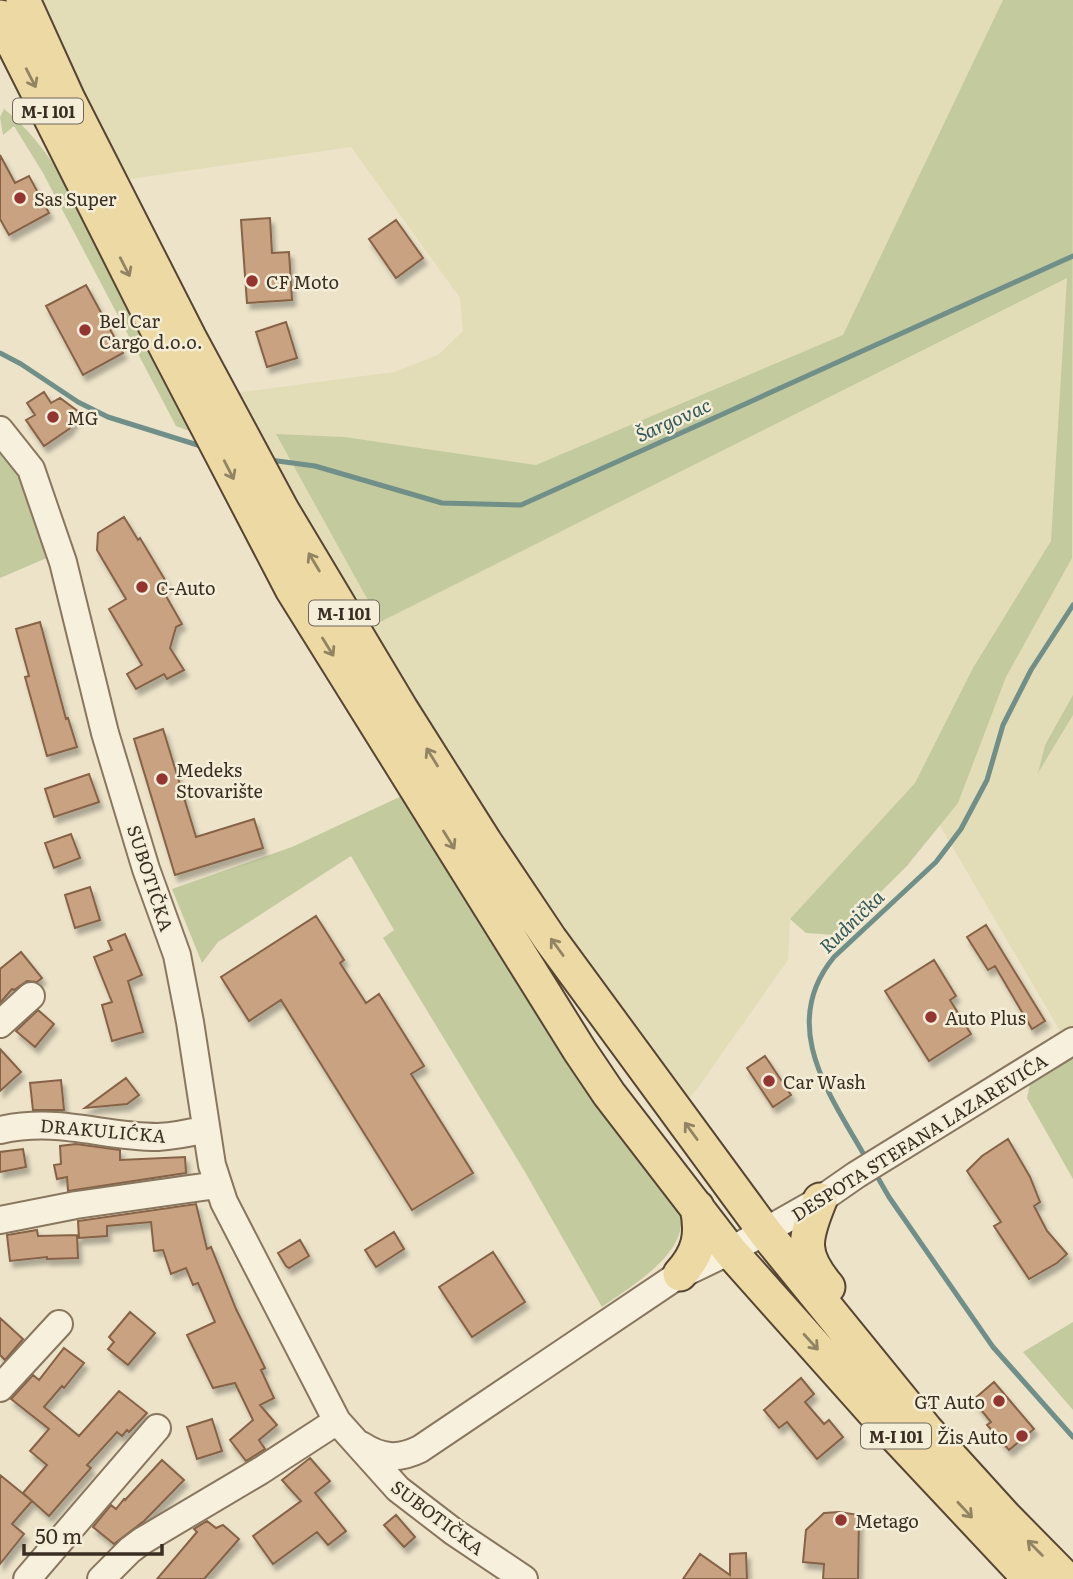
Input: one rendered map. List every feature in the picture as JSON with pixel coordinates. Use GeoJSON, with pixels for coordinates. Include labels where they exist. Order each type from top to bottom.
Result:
{"type":"FeatureCollection","features":[{"type":"Feature","properties":{"kind":"main road","name":"M-I 101"},"geometry":{"type":"LineString","coordinates":[[23,0],[68,99],[189,337],[282,510],[401,709],[492,852],[551,939],[765,1232],[926,1430],[1066,1579]]}},
{"type":"Feature","properties":{"kind":"main road","name":"M-I 101"},"geometry":{"type":"LineString","coordinates":[[0,17],[167,349],[292,589],[580,1051],[609,1094],[730,1251],[878,1417],[1030,1579]]}},
{"type":"Feature","properties":{"kind":"main road"},"geometry":{"type":"LineString","coordinates":[[680,1274],[690,1263],[700,1240],[697,1207]]}},
{"type":"Feature","properties":{"kind":"main road"},"geometry":{"type":"LineString","coordinates":[[809,1207],[810,1263],[893,1366],[926,1430]]}},
{"type":"Feature","properties":{"kind":"street","name":"SUBOTIČKA"},"geometry":{"type":"LineString","coordinates":[[0,430],[31,469],[60,552],[105,733],[146,869],[177,955],[217,1185],[335,1418],[389,1480],[422,1508],[523,1579]]}},
{"type":"Feature","properties":{"kind":"street"},"geometry":{"type":"LineString","coordinates":[[0,1024],[31,996]]}},
{"type":"Feature","properties":{"kind":"street","name":"DESPOTA STEFANA LAZAREVIĆA"},"geometry":{"type":"LineString","coordinates":[[408,1455],[680,1274],[730,1251],[809,1207],[900,1147],[1073,1041]]}},
{"type":"Feature","properties":{"kind":"street","name":"DRAKULIĆKA"},"geometry":{"type":"LineString","coordinates":[[1,1128],[49,1124],[155,1137],[176,1136],[206,1129]]}},
{"type":"Feature","properties":{"kind":"street"},"geometry":{"type":"LineString","coordinates":[[0,1220],[76,1205],[217,1185]]}},
{"type":"Feature","properties":{"kind":"street"},"geometry":{"type":"LineString","coordinates":[[730,1186],[764,1213],[776,1215],[809,1207]]}},
{"type":"Feature","properties":{"kind":"street"},"geometry":{"type":"LineString","coordinates":[[680,1274],[725,1274],[740,1278],[765,1292]]}},
{"type":"Feature","properties":{"kind":"street"},"geometry":{"type":"LineString","coordinates":[[0,1388],[59,1324]]}},
{"type":"Feature","properties":{"kind":"street"},"geometry":{"type":"LineString","coordinates":[[101,1579],[142,1541],[260,1471],[335,1418]]}},
{"type":"Feature","properties":{"kind":"street"},"geometry":{"type":"LineString","coordinates":[[27,1579],[157,1428]]}},
{"type":"Feature","properties":{"kind":"street"},"geometry":{"type":"LineString","coordinates":[[356,1443],[384,1456],[408,1455],[408,1480],[422,1508]]}},
{"type":"Feature","properties":{"kind":"shaded area"},"geometry":{"type":"Polygon","coordinates":[[[40,0],[1073,0],[1073,1036],[1066,1041],[915,783],[790,919],[788,960],[686,1101],[479,804],[371,631],[235,393],[394,372],[438,355],[463,331],[460,298],[351,147],[123,180],[40,0]]]}},
{"type":"Feature","properties":{"kind":"green space"},"geometry":{"type":"Polygon","coordinates":[[[1003,0],[1073,0],[1072,558],[1006,677],[958,803],[906,867],[837,935],[806,933],[790,919],[915,783],[973,668],[1051,541],[1067,278],[380,622],[276,434],[344,437],[536,465],[843,335],[1003,0]]]}},
{"type":"Feature","properties":{"kind":"green space"},"geometry":{"type":"Polygon","coordinates":[[[4,109],[37,142],[65,182],[200,435],[176,426],[43,173],[14,126],[3,135],[0,117],[4,109]]]}},
{"type":"Feature","properties":{"kind":"green space"},"geometry":{"type":"Polygon","coordinates":[[[0,448],[23,487],[49,557],[0,578],[0,448]]]}},
{"type":"Feature","properties":{"kind":"green space"},"geometry":{"type":"Polygon","coordinates":[[[1073,695],[1073,715],[1038,773],[1045,745],[1073,695]]]}},
{"type":"Feature","properties":{"kind":"green space"},"geometry":{"type":"Polygon","coordinates":[[[406,794],[681,1209],[680,1231],[668,1254],[636,1283],[602,1307],[525,1172],[383,938],[394,930],[351,856],[218,942],[202,963],[172,889],[292,847],[406,794]]]}},
{"type":"Feature","properties":{"kind":"green space"},"geometry":{"type":"Polygon","coordinates":[[[1073,1049],[1073,1179],[1027,1098],[1031,1079],[1073,1049]]]}},
{"type":"Feature","properties":{"kind":"green space"},"geometry":{"type":"Polygon","coordinates":[[[1073,1322],[1073,1410],[1023,1352],[1073,1322]]]}},
{"type":"Feature","properties":{"kind":"building","name":"Sas Super"},"geometry":{"type":"Polygon","coordinates":[[[0,155],[15,183],[29,176],[49,213],[9,235],[0,219],[0,155]]]}},
{"type":"Feature","properties":{"kind":"building"},"geometry":{"type":"Polygon","coordinates":[[[270,218],[272,253],[289,252],[292,300],[247,303],[241,220],[270,218]]]}},
{"type":"Feature","properties":{"kind":"building"},"geometry":{"type":"Polygon","coordinates":[[[396,220],[423,258],[396,278],[369,239],[396,220]]]}},
{"type":"Feature","properties":{"kind":"building","name":"Bel Car Cargo d.o.o."},"geometry":{"type":"Polygon","coordinates":[[[86,285],[123,353],[83,375],[46,306],[86,285]]]}},
{"type":"Feature","properties":{"kind":"building"},"geometry":{"type":"Polygon","coordinates":[[[286,322],[297,358],[267,367],[256,332],[286,322]]]}},
{"type":"Feature","properties":{"kind":"building","name":"MG"},"geometry":{"type":"Polygon","coordinates":[[[44,392],[51,403],[60,398],[79,412],[69,429],[44,446],[26,420],[35,415],[27,403],[44,392]]]}},
{"type":"Feature","properties":{"kind":"building","name":"C-Auto"},"geometry":{"type":"Polygon","coordinates":[[[124,517],[168,585],[162,589],[182,624],[176,627],[170,648],[184,670],[167,679],[164,674],[136,689],[127,674],[142,665],[109,609],[126,599],[97,550],[98,533],[124,517]]]}},
{"type":"Feature","properties":{"kind":"building"},"geometry":{"type":"Polygon","coordinates":[[[40,622],[66,719],[68,718],[77,747],[47,756],[25,677],[29,676],[16,629],[40,622]]]}},
{"type":"Feature","properties":{"kind":"building","name":"Medeks Stovarište"},"geometry":{"type":"Polygon","coordinates":[[[163,729],[196,837],[254,819],[263,848],[175,875],[134,739],[163,729]]]}},
{"type":"Feature","properties":{"kind":"building"},"geometry":{"type":"Polygon","coordinates":[[[89,774],[99,802],[54,817],[45,789],[89,774]]]}},
{"type":"Feature","properties":{"kind":"building"},"geometry":{"type":"Polygon","coordinates":[[[71,834],[80,858],[54,868],[45,843],[71,834]]]}},
{"type":"Feature","properties":{"kind":"building"},"geometry":{"type":"Polygon","coordinates":[[[90,887],[100,920],[75,928],[65,895],[90,887]]]}},
{"type":"Feature","properties":{"kind":"building"},"geometry":{"type":"Polygon","coordinates":[[[316,916],[344,960],[340,963],[366,1003],[379,994],[424,1066],[411,1074],[473,1173],[412,1210],[281,1000],[249,1021],[221,977],[316,916]]]}},
{"type":"Feature","properties":{"kind":"building"},"geometry":{"type":"Polygon","coordinates":[[[986,925],[1045,1021],[1032,1029],[995,966],[988,970],[967,937],[986,925]]]}},
{"type":"Feature","properties":{"kind":"building"},"geometry":{"type":"Polygon","coordinates":[[[125,934],[142,975],[128,981],[143,1032],[112,1041],[102,1005],[112,1002],[94,957],[112,950],[108,941],[125,934]]]}},
{"type":"Feature","properties":{"kind":"building"},"geometry":{"type":"Polygon","coordinates":[[[21,952],[42,978],[37,982],[27,981],[12,989],[0,1003],[0,969],[21,952]]]}},
{"type":"Feature","properties":{"kind":"building","name":"Auto Plus"},"geometry":{"type":"Polygon","coordinates":[[[934,960],[956,996],[950,1000],[971,1034],[929,1061],[885,991],[934,960]]]}},
{"type":"Feature","properties":{"kind":"building"},"geometry":{"type":"Polygon","coordinates":[[[38,1010],[54,1024],[35,1047],[16,1031],[38,1010]]]}},
{"type":"Feature","properties":{"kind":"building"},"geometry":{"type":"Polygon","coordinates":[[[0,1049],[21,1072],[0,1091],[0,1049]]]}},
{"type":"Feature","properties":{"kind":"building","name":"Car Wash"},"geometry":{"type":"Polygon","coordinates":[[[765,1056],[791,1095],[773,1107],[747,1068],[765,1056]]]}},
{"type":"Feature","properties":{"kind":"building"},"geometry":{"type":"Polygon","coordinates":[[[126,1078],[139,1095],[127,1104],[85,1108],[126,1078]]]}},
{"type":"Feature","properties":{"kind":"building"},"geometry":{"type":"Polygon","coordinates":[[[61,1080],[64,1110],[33,1110],[30,1083],[61,1080]]]}},
{"type":"Feature","properties":{"kind":"building"},"geometry":{"type":"Polygon","coordinates":[[[1008,1139],[1030,1177],[1040,1202],[1034,1206],[1047,1231],[1067,1254],[1029,1279],[994,1226],[1001,1222],[967,1171],[982,1156],[1008,1139]]]}},
{"type":"Feature","properties":{"kind":"building"},"geometry":{"type":"Polygon","coordinates":[[[76,1144],[120,1150],[120,1160],[185,1157],[186,1173],[68,1191],[67,1177],[57,1179],[54,1165],[61,1164],[60,1146],[76,1144]]]}},
{"type":"Feature","properties":{"kind":"building"},"geometry":{"type":"Polygon","coordinates":[[[23,1149],[26,1167],[0,1172],[0,1152],[23,1149]]]}},
{"type":"Feature","properties":{"kind":"building"},"geometry":{"type":"Polygon","coordinates":[[[196,1204],[207,1249],[211,1247],[236,1309],[265,1368],[261,1370],[274,1398],[260,1405],[277,1425],[259,1440],[265,1449],[246,1461],[230,1440],[253,1420],[235,1383],[213,1388],[187,1335],[215,1322],[198,1283],[193,1285],[186,1268],[171,1274],[163,1250],[154,1251],[151,1222],[107,1226],[107,1236],[79,1238],[78,1221],[196,1204]]]}},
{"type":"Feature","properties":{"kind":"building"},"geometry":{"type":"Polygon","coordinates":[[[37,1230],[38,1236],[77,1235],[78,1258],[47,1257],[10,1261],[7,1235],[37,1230]]]}},
{"type":"Feature","properties":{"kind":"building"},"geometry":{"type":"Polygon","coordinates":[[[394,1232],[404,1249],[376,1267],[365,1250],[394,1232]]]}},
{"type":"Feature","properties":{"kind":"building"},"geometry":{"type":"Polygon","coordinates":[[[300,1240],[309,1256],[289,1268],[278,1253],[300,1240]]]}},
{"type":"Feature","properties":{"kind":"building"},"geometry":{"type":"Polygon","coordinates":[[[493,1252],[525,1302],[472,1337],[439,1287],[493,1252]]]}},
{"type":"Feature","properties":{"kind":"building"},"geometry":{"type":"Polygon","coordinates":[[[130,1312],[155,1333],[128,1365],[108,1349],[114,1342],[109,1337],[130,1312]]]}},
{"type":"Feature","properties":{"kind":"building"},"geometry":{"type":"Polygon","coordinates":[[[0,1318],[23,1339],[5,1360],[0,1355],[0,1318]]]}},
{"type":"Feature","properties":{"kind":"building"},"geometry":{"type":"Polygon","coordinates":[[[64,1348],[84,1363],[44,1407],[79,1436],[119,1391],[147,1413],[129,1432],[127,1430],[122,1436],[117,1432],[87,1465],[91,1468],[49,1516],[23,1493],[47,1465],[30,1451],[49,1429],[11,1399],[33,1375],[39,1380],[64,1348]]]}},
{"type":"Feature","properties":{"kind":"building"},"geometry":{"type":"Polygon","coordinates":[[[801,1378],[814,1394],[805,1402],[824,1424],[829,1420],[843,1437],[817,1459],[787,1422],[779,1428],[764,1410],[801,1378]]]}},
{"type":"Feature","properties":{"kind":"building"},"geometry":{"type":"Polygon","coordinates":[[[994,1382],[1034,1429],[1009,1450],[987,1425],[991,1422],[973,1400],[994,1382]]]}},
{"type":"Feature","properties":{"kind":"building"},"geometry":{"type":"Polygon","coordinates":[[[212,1419],[222,1451],[197,1459],[187,1427],[212,1419]]]}},
{"type":"Feature","properties":{"kind":"building"},"geometry":{"type":"Polygon","coordinates":[[[310,1458],[330,1481],[315,1493],[346,1531],[328,1545],[317,1532],[273,1564],[253,1536],[301,1501],[282,1480],[310,1458]]]}},
{"type":"Feature","properties":{"kind":"building"},"geometry":{"type":"Polygon","coordinates":[[[162,1460],[184,1480],[144,1521],[114,1544],[93,1527],[111,1505],[116,1509],[162,1460]]]}},
{"type":"Feature","properties":{"kind":"building"},"geometry":{"type":"Polygon","coordinates":[[[0,1475],[32,1501],[12,1524],[24,1534],[0,1564],[0,1475]]]}},
{"type":"Feature","properties":{"kind":"building"},"geometry":{"type":"Polygon","coordinates":[[[824,1513],[859,1515],[858,1579],[823,1579],[824,1564],[803,1562],[806,1530],[824,1513]]]}},
{"type":"Feature","properties":{"kind":"building"},"geometry":{"type":"Polygon","coordinates":[[[396,1515],[415,1537],[404,1547],[384,1525],[396,1515]]]}},
{"type":"Feature","properties":{"kind":"building"},"geometry":{"type":"Polygon","coordinates":[[[207,1521],[216,1528],[223,1525],[239,1539],[204,1579],[157,1579],[197,1532],[194,1529],[207,1521]]]}},
{"type":"Feature","properties":{"kind":"building"},"geometry":{"type":"Polygon","coordinates":[[[746,1553],[747,1579],[683,1579],[700,1554],[730,1575],[730,1554],[746,1553]]]}},
{"type":"Feature","properties":{"kind":"waterway","name":"Šargovac"},"geometry":{"type":"LineString","coordinates":[[270,460],[315,466],[442,503],[521,505],[1073,256]]}},
{"type":"Feature","properties":{"kind":"waterway"},"geometry":{"type":"LineString","coordinates":[[0,353],[78,402],[108,417],[204,447]]}},
{"type":"Feature","properties":{"kind":"waterway","name":"Rudnička"},"geometry":{"type":"LineString","coordinates":[[867,1160],[826,1086],[816,1060],[810,1035],[810,1009],[818,983],[834,957],[936,862],[961,829],[987,780],[1003,725],[1031,670],[1073,605]]}},
{"type":"Feature","properties":{"kind":"waterway","name":"Rudnička"},"geometry":{"type":"LineString","coordinates":[[874,1171],[889,1197],[993,1347],[1073,1437]]}},
{"type":"Feature","properties":{"kind":"place","name":"Sas Super"},"geometry":{"type":"Point","coordinates":[20,198]}},
{"type":"Feature","properties":{"kind":"place","name":"CF Moto"},"geometry":{"type":"Point","coordinates":[252,281]}},
{"type":"Feature","properties":{"kind":"place","name":"Bel Car Cargo d.o.o."},"geometry":{"type":"Point","coordinates":[85,330]}},
{"type":"Feature","properties":{"kind":"place","name":"MG"},"geometry":{"type":"Point","coordinates":[53,417]}},
{"type":"Feature","properties":{"kind":"place","name":"C-Auto"},"geometry":{"type":"Point","coordinates":[142,587]}},
{"type":"Feature","properties":{"kind":"place","name":"Medeks Stovarište"},"geometry":{"type":"Point","coordinates":[162,779]}},
{"type":"Feature","properties":{"kind":"place","name":"Auto Plus"},"geometry":{"type":"Point","coordinates":[931,1017]}},
{"type":"Feature","properties":{"kind":"place","name":"Car Wash"},"geometry":{"type":"Point","coordinates":[769,1081]}},
{"type":"Feature","properties":{"kind":"place","name":"GT Auto"},"geometry":{"type":"Point","coordinates":[999,1401]}},
{"type":"Feature","properties":{"kind":"place","name":"Žis Auto"},"geometry":{"type":"Point","coordinates":[1022,1436]}},
{"type":"Feature","properties":{"kind":"place","name":"Metago"},"geometry":{"type":"Point","coordinates":[841,1520]}}]}
